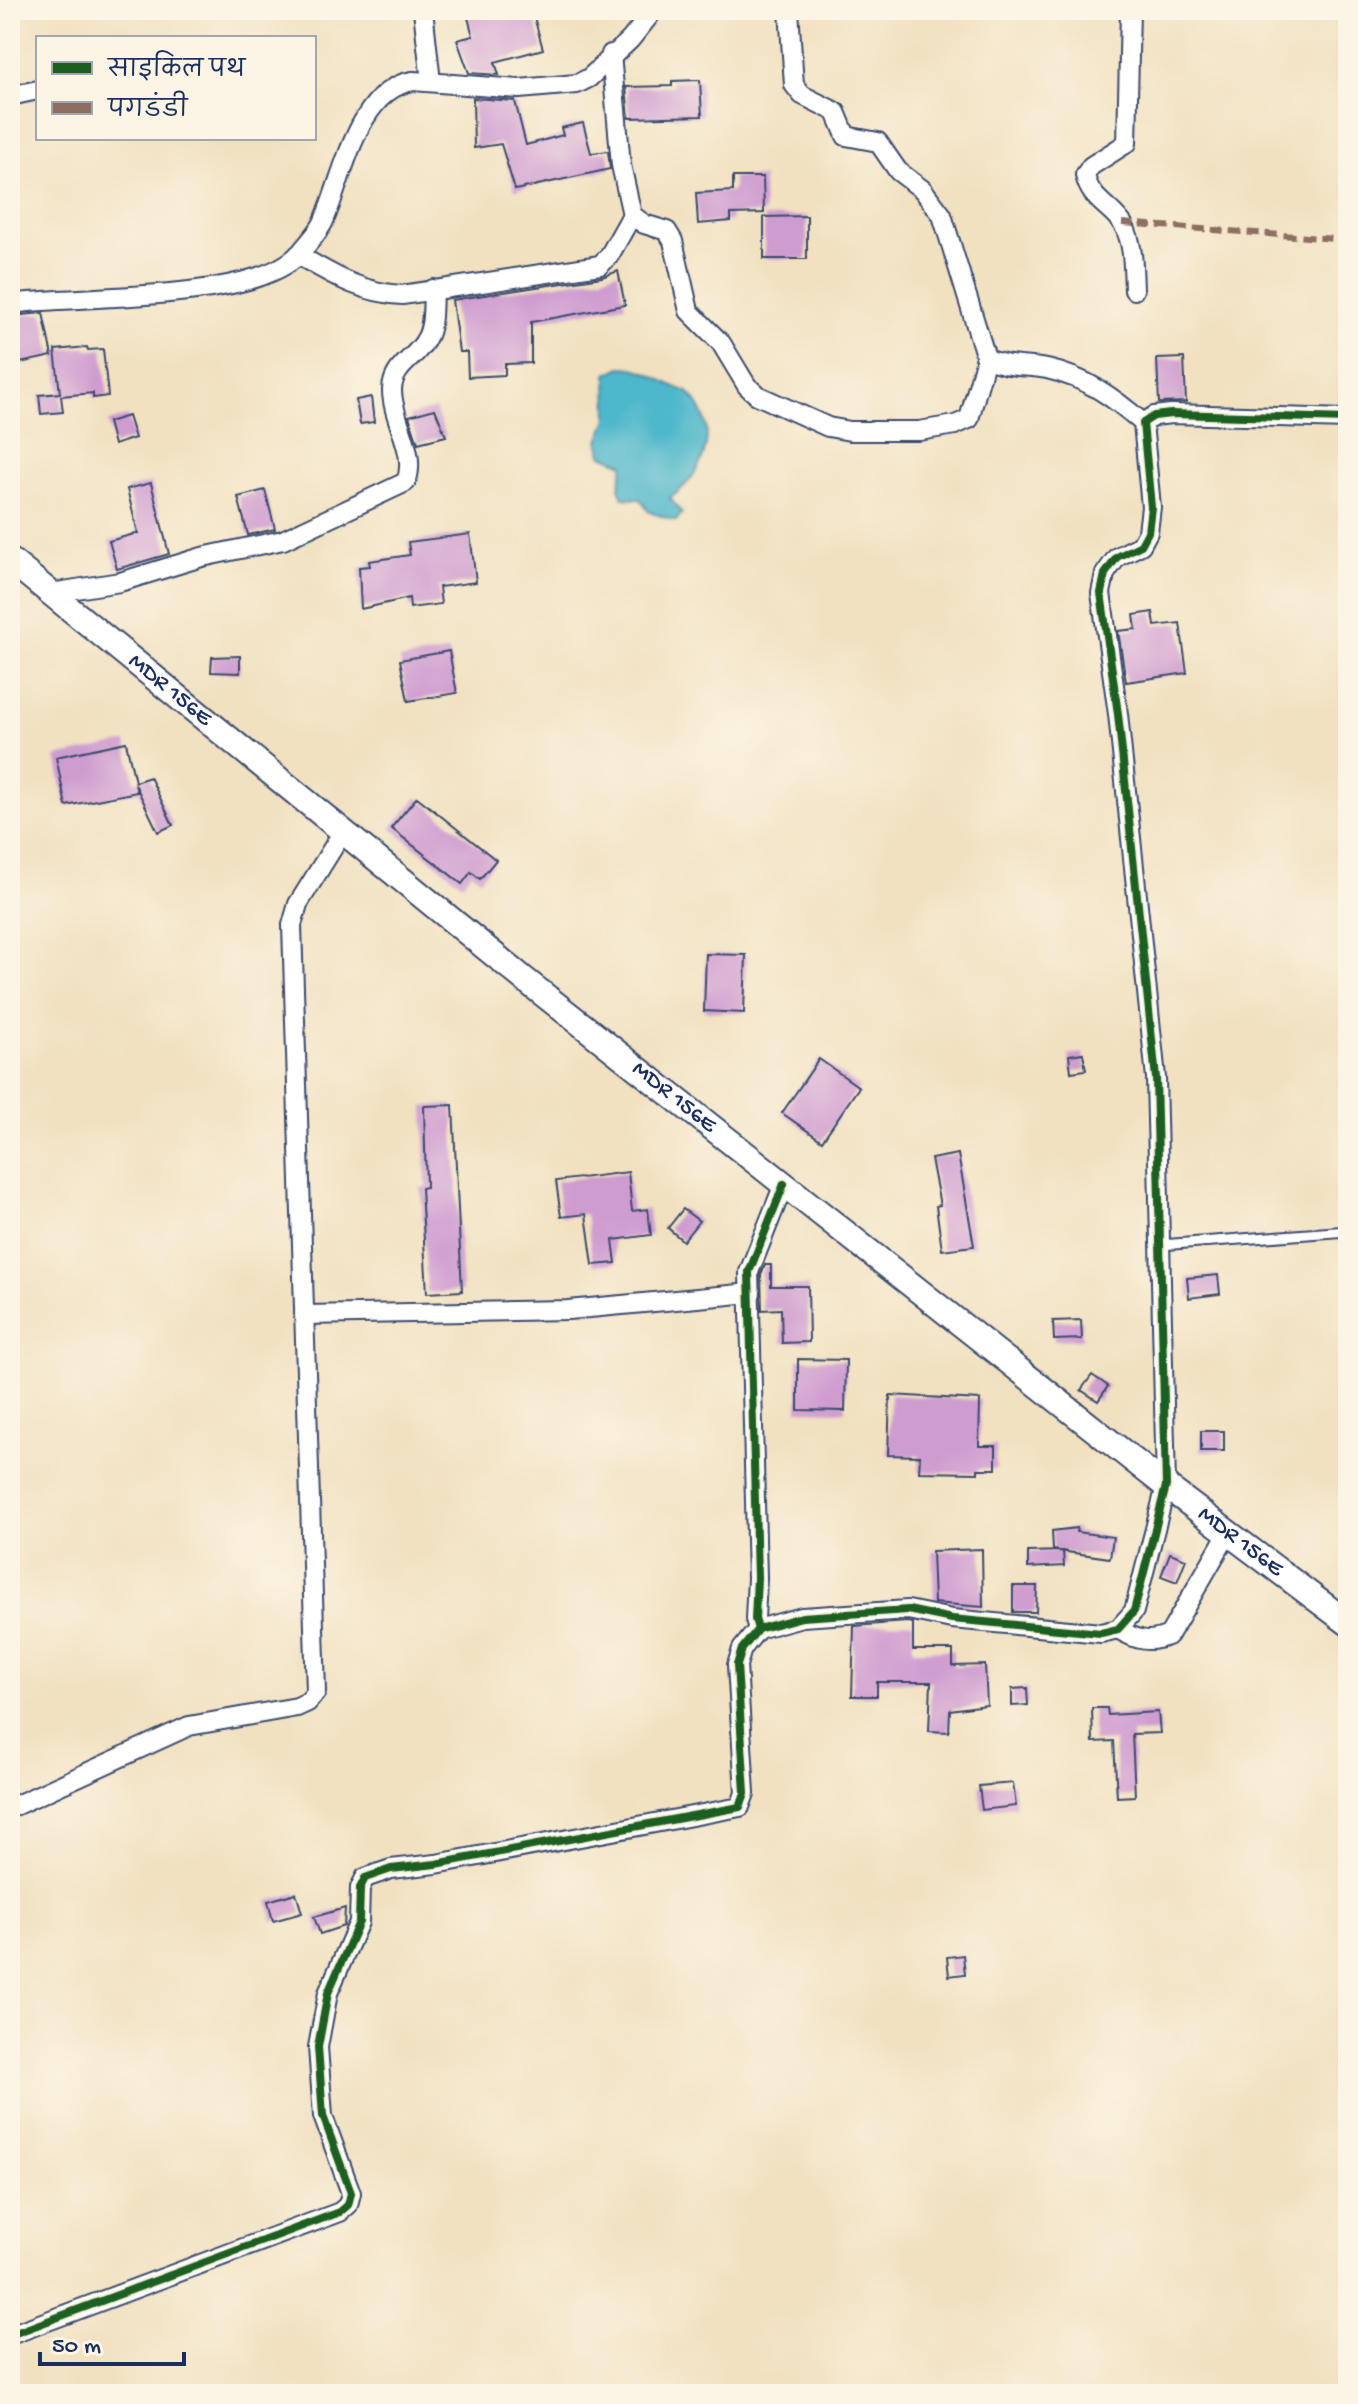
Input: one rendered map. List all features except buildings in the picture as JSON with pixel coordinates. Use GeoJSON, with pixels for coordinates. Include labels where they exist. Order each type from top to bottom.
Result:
{"type":"FeatureCollection","features":[{"type":"Feature","properties":{"kind":"main road","name":"MDR 156E"},"geometry":{"type":"LineString","coordinates":[[10,560],[524,979],[1166,1486],[1348,1623]]}},
{"type":"Feature","properties":{"kind":"street"},"geometry":{"type":"LineString","coordinates":[[423,10],[431,82]]}},
{"type":"Feature","properties":{"kind":"street"},"geometry":{"type":"LineString","coordinates":[[10,304],[189,291],[276,269],[298,255],[322,225],[349,149],[382,94],[397,83],[431,82],[519,89],[577,84],[589,78],[611,54],[630,40],[654,10]]}},
{"type":"Feature","properties":{"kind":"street"},"geometry":{"type":"LineString","coordinates":[[611,54],[621,165],[632,215],[644,224],[667,231],[673,241],[689,311],[721,343],[747,386],[757,395],[828,427],[919,431],[955,425],[969,419],[974,409],[986,358],[942,215],[933,200],[898,171],[878,142],[846,136],[836,112],[802,95],[794,85],[789,10]]}},
{"type":"Feature","properties":{"kind":"street"},"geometry":{"type":"LineString","coordinates":[[1130,10],[1127,143],[1091,166],[1085,175],[1088,189],[1122,223],[1133,261],[1134,290]]}},
{"type":"Feature","properties":{"kind":"street"},"geometry":{"type":"LineString","coordinates":[[10,96],[36,90]]}},
{"type":"Feature","properties":{"kind":"street"},"geometry":{"type":"LineString","coordinates":[[298,255],[355,287],[375,294],[402,295],[600,265],[609,256],[632,215]]}},
{"type":"Feature","properties":{"kind":"street"},"geometry":{"type":"LineString","coordinates":[[51,593],[120,582],[202,557],[283,540],[406,482],[410,471],[395,416],[392,388],[400,366],[428,337],[433,289]]}},
{"type":"Feature","properties":{"kind":"street"},"geometry":{"type":"LineString","coordinates":[[10,2335],[340,2212],[348,2205],[351,2193],[323,2116],[318,2047],[328,1993],[359,1922],[360,1888],[365,1878],[391,1869],[448,1862],[740,1807],[745,1793],[737,1665],[742,1649],[758,1629],[802,1617],[908,1610],[952,1619],[1101,1633],[1118,1629],[1134,1611],[1166,1486],[1156,1078],[1118,714],[1101,593],[1105,574],[1117,557],[1141,545],[1148,532],[1151,507],[1143,423],[1111,395],[1088,381],[1045,369],[1000,365],[986,358]]}},
{"type":"Feature","properties":{"kind":"street"},"geometry":{"type":"LineString","coordinates":[[1143,423],[1154,416],[1171,414],[1348,419]]}},
{"type":"Feature","properties":{"kind":"street"},"geometry":{"type":"LineString","coordinates":[[10,1808],[189,1726],[297,1707],[308,1702],[316,1692],[292,925],[298,904],[344,830]]}},
{"type":"Feature","properties":{"kind":"street"},"geometry":{"type":"LineString","coordinates":[[758,1629],[755,1619],[757,1578],[749,1272],[784,1184]]}},
{"type":"Feature","properties":{"kind":"street"},"geometry":{"type":"LineString","coordinates":[[304,1315],[568,1310],[751,1293]]}},
{"type":"Feature","properties":{"kind":"street"},"geometry":{"type":"LineString","coordinates":[[1118,1629],[1142,1640],[1157,1641],[1169,1635],[1228,1533]]}},
{"type":"Feature","properties":{"kind":"lane"},"geometry":{"type":"LineString","coordinates":[[1160,1245],[1348,1231]]}},
{"type":"Feature","properties":{"kind":"water"},"geometry":{"type":"Polygon","coordinates":[[[621,367],[640,370],[688,392],[705,420],[707,434],[700,463],[683,488],[670,498],[682,513],[676,521],[649,512],[640,499],[623,498],[619,488],[624,464],[602,455],[599,441],[608,418],[607,374],[621,367]]]}},
{"type":"Feature","properties":{"kind":"marked path"},"geometry":{"type":"LineString","coordinates":[[1122,223],[1348,240]]}},
{"type":"Feature","properties":{"kind":"cycle path"},"geometry":{"type":"LineString","coordinates":[[784,1184],[749,1272],[757,1578],[755,1619],[758,1629],[802,1617],[908,1610],[952,1619],[1101,1633],[1118,1629],[1134,1611],[1166,1486],[1156,1078],[1118,714],[1101,593],[1105,574],[1117,557],[1141,545],[1148,532],[1151,507],[1143,423],[1154,416],[1171,414],[1348,419]]}},
{"type":"Feature","properties":{"kind":"cycle path"},"geometry":{"type":"LineString","coordinates":[[10,2335],[340,2212],[348,2205],[351,2193],[323,2116],[318,2047],[328,1993],[359,1922],[360,1888],[365,1878],[391,1869],[436,1864],[740,1807],[745,1793],[737,1665],[742,1649],[758,1629]]}}]}
